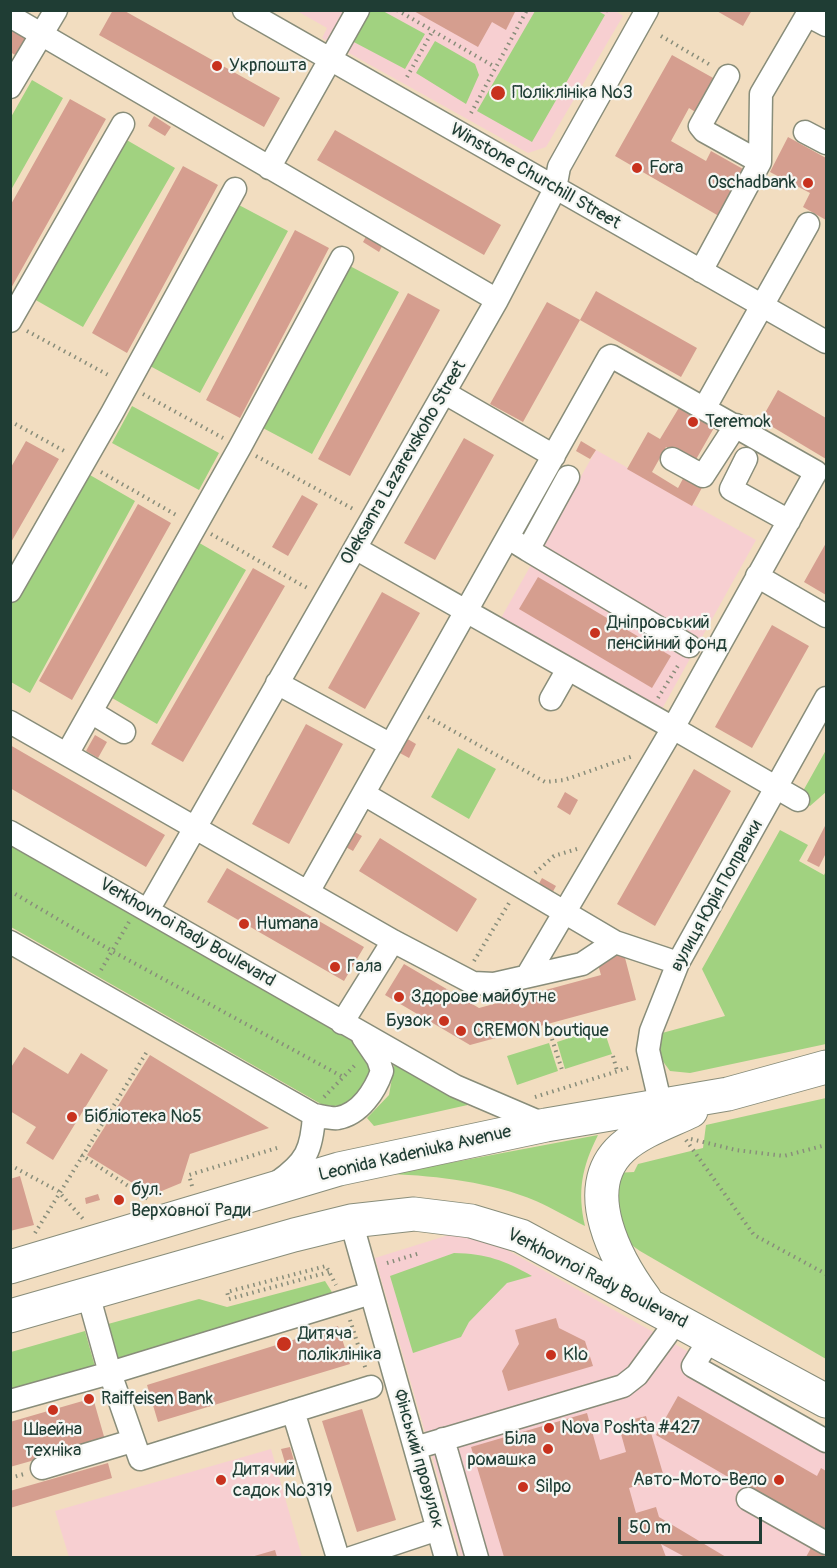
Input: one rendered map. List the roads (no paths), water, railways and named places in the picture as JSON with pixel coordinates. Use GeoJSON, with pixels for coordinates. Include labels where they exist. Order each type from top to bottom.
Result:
{"type":"FeatureCollection","features":[{"type":"Feature","properties":{"kind":"highway","name":"Leonida Kadeniuka Avenue"},"geometry":{"type":"LineString","coordinates":[[10,1267],[271,1188],[540,1111],[661,1106],[728,1094],[826,1067]]}},
{"type":"Feature","properties":{"kind":"highway"},"geometry":{"type":"LineString","coordinates":[[648,1302],[631,1280],[607,1230],[602,1208],[608,1167],[621,1149],[644,1134],[728,1094]]}},
{"type":"Feature","properties":{"kind":"highway","name":"Verkhovnoi Rady Boulevard"},"geometry":{"type":"LineString","coordinates":[[351,1221],[414,1214],[471,1221],[521,1236],[648,1302],[826,1401]]}},
{"type":"Feature","properties":{"kind":"highway"},"geometry":{"type":"LineString","coordinates":[[10,1316],[351,1221]]}},
{"type":"Feature","properties":{"kind":"street"},"geometry":{"type":"LineString","coordinates":[[11,83],[56,10]]}},
{"type":"Feature","properties":{"kind":"street","name":"Winstone Churchill Street"},"geometry":{"type":"LineString","coordinates":[[244,10],[826,342]]}},
{"type":"Feature","properties":{"kind":"street"},"geometry":{"type":"LineString","coordinates":[[269,168],[358,10]]}},
{"type":"Feature","properties":{"kind":"street","name":"Oleksanra Lazarevskoho Street"},"geometry":{"type":"LineString","coordinates":[[144,908],[193,828],[445,393],[555,189],[559,167],[647,10]]}},
{"type":"Feature","properties":{"kind":"street"},"geometry":{"type":"LineString","coordinates":[[10,16],[497,300]]}},
{"type":"Feature","properties":{"kind":"street"},"geometry":{"type":"LineString","coordinates":[[701,271],[759,162],[761,94],[814,17]]}},
{"type":"Feature","properties":{"kind":"street"},"geometry":{"type":"LineString","coordinates":[[728,76],[700,126],[704,131],[759,162]]}},
{"type":"Feature","properties":{"kind":"street"},"geometry":{"type":"LineString","coordinates":[[15,324],[123,124]]}},
{"type":"Feature","properties":{"kind":"street"},"geometry":{"type":"LineString","coordinates":[[805,132],[826,143]]}},
{"type":"Feature","properties":{"kind":"street"},"geometry":{"type":"LineString","coordinates":[[10,591],[127,386],[235,189]]}},
{"type":"Feature","properties":{"kind":"street"},"geometry":{"type":"LineString","coordinates":[[705,407],[808,224]]}},
{"type":"Feature","properties":{"kind":"street"},"geometry":{"type":"LineString","coordinates":[[67,754],[240,447],[342,258]]}},
{"type":"Feature","properties":{"kind":"street"},"geometry":{"type":"LineString","coordinates":[[518,544],[554,456],[611,356],[705,407],[816,472],[668,737],[527,976]]}},
{"type":"Feature","properties":{"kind":"street"},"geometry":{"type":"LineString","coordinates":[[445,393],[554,456]]}},
{"type":"Feature","properties":{"kind":"street"},"geometry":{"type":"LineString","coordinates":[[672,459],[703,476],[736,425]]}},
{"type":"Feature","properties":{"kind":"street"},"geometry":{"type":"LineString","coordinates":[[746,459],[731,489],[789,521]]}},
{"type":"Feature","properties":{"kind":"street"},"geometry":{"type":"LineString","coordinates":[[308,892],[467,612],[568,477]]}},
{"type":"Feature","properties":{"kind":"street"},"geometry":{"type":"LineString","coordinates":[[518,544],[690,646]]}},
{"type":"Feature","properties":{"kind":"street"},"geometry":{"type":"LineString","coordinates":[[355,548],[649,715],[668,737],[798,800]]}},
{"type":"Feature","properties":{"kind":"street"},"geometry":{"type":"LineString","coordinates":[[757,576],[826,616]]}},
{"type":"Feature","properties":{"kind":"street"},"geometry":{"type":"LineString","coordinates":[[551,699],[567,669]]}},
{"type":"Feature","properties":{"kind":"street"},"geometry":{"type":"LineString","coordinates":[[277,682],[391,745]]}},
{"type":"Feature","properties":{"kind":"street","name":"вулиця Юрія Поправки"},"geometry":{"type":"LineString","coordinates":[[661,1106],[648,1050],[651,1031],[678,963],[826,698]]}},
{"type":"Feature","properties":{"kind":"street"},"geometry":{"type":"LineString","coordinates":[[91,712],[124,732]]}},
{"type":"Feature","properties":{"kind":"street"},"geometry":{"type":"LineString","coordinates":[[10,722],[393,941],[473,983],[494,984],[582,964],[615,942]]}},
{"type":"Feature","properties":{"kind":"street"},"geometry":{"type":"LineString","coordinates":[[364,794],[615,942],[678,963]]}},
{"type":"Feature","properties":{"kind":"street","name":"Verkhovnoi Rady Boulevard"},"geometry":{"type":"LineString","coordinates":[[10,832],[362,1035],[455,1086],[540,1111]]}},
{"type":"Feature","properties":{"kind":"street"},"geometry":{"type":"LineString","coordinates":[[342,1023],[393,941]]}},
{"type":"Feature","properties":{"kind":"street","name":"Verkhovnoi Rady Boulevard"},"geometry":{"type":"LineString","coordinates":[[10,942],[314,1115],[338,1118],[357,1109],[377,1084],[382,1071],[378,1059],[362,1035]]}},
{"type":"Feature","properties":{"kind":"street"},"geometry":{"type":"LineString","coordinates":[[271,1188],[296,1170],[308,1154],[314,1115]]}},
{"type":"Feature","properties":{"kind":"street","name":"Фінський провулок"},"geometry":{"type":"LineString","coordinates":[[351,1221],[446,1557]]}},
{"type":"Feature","properties":{"kind":"street"},"geometry":{"type":"LineString","coordinates":[[10,1401],[110,1373],[371,1293]]}},
{"type":"Feature","properties":{"kind":"street"},"geometry":{"type":"LineString","coordinates":[[88,1294],[110,1373],[140,1459],[371,1387]]}},
{"type":"Feature","properties":{"kind":"street"},"geometry":{"type":"LineString","coordinates":[[415,1448],[623,1386],[637,1375],[678,1319]]}},
{"type":"Feature","properties":{"kind":"street"},"geometry":{"type":"LineString","coordinates":[[711,1337],[693,1366],[826,1441]]}},
{"type":"Feature","properties":{"kind":"street"},"geometry":{"type":"LineString","coordinates":[[293,1412],[338,1557]]}},
{"type":"Feature","properties":{"kind":"street"},"geometry":{"type":"LineString","coordinates":[[443,1439],[477,1557]]}},
{"type":"Feature","properties":{"kind":"street"},"geometry":{"type":"LineString","coordinates":[[42,1468],[132,1441]]}},
{"type":"Feature","properties":{"kind":"street"},"geometry":{"type":"LineString","coordinates":[[748,1499],[826,1543]]}},
{"type":"Feature","properties":{"kind":"street"},"geometry":{"type":"LineString","coordinates":[[351,1557],[438,1529]]}},
{"type":"Feature","properties":{"kind":"place","name":"Укрпошта"},"geometry":{"type":"Point","coordinates":[217,66]}},
{"type":"Feature","properties":{"kind":"place","name":"Поліклініка №3"},"geometry":{"type":"Point","coordinates":[498,93]}},
{"type":"Feature","properties":{"kind":"place","name":"Fora"},"geometry":{"type":"Point","coordinates":[637,168]}},
{"type":"Feature","properties":{"kind":"place","name":"Oschadbank"},"geometry":{"type":"Point","coordinates":[808,183]}},
{"type":"Feature","properties":{"kind":"place","name":"Teremok"},"geometry":{"type":"Point","coordinates":[693,422]}},
{"type":"Feature","properties":{"kind":"place","name":"Дніпровський пенсійний фонд"},"geometry":{"type":"Point","coordinates":[595,633]}},
{"type":"Feature","properties":{"kind":"place","name":"Humana"},"geometry":{"type":"Point","coordinates":[244,924]}},
{"type":"Feature","properties":{"kind":"place","name":"Гала"},"geometry":{"type":"Point","coordinates":[335,967]}},
{"type":"Feature","properties":{"kind":"place","name":"Здорове майбутнє"},"geometry":{"type":"Point","coordinates":[399,997]}},
{"type":"Feature","properties":{"kind":"place","name":"Бузок"},"geometry":{"type":"Point","coordinates":[444,1021]}},
{"type":"Feature","properties":{"kind":"place","name":"CREMON boutique"},"geometry":{"type":"Point","coordinates":[461,1031]}},
{"type":"Feature","properties":{"kind":"place","name":"Бібліотека №5"},"geometry":{"type":"Point","coordinates":[72,1117]}},
{"type":"Feature","properties":{"kind":"place","name":"бул. Верховної Ради"},"geometry":{"type":"Point","coordinates":[119,1200]}},
{"type":"Feature","properties":{"kind":"place","name":"Дитяча поліклініка"},"geometry":{"type":"Point","coordinates":[284,1344]}},
{"type":"Feature","properties":{"kind":"place","name":"Klo"},"geometry":{"type":"Point","coordinates":[551,1355]}},
{"type":"Feature","properties":{"kind":"place","name":"Raiffeisen Bank"},"geometry":{"type":"Point","coordinates":[89,1399]}},
{"type":"Feature","properties":{"kind":"place","name":"Швейна техніка"},"geometry":{"type":"Point","coordinates":[53,1410]}},
{"type":"Feature","properties":{"kind":"place","name":"Nova Poshta #427"},"geometry":{"type":"Point","coordinates":[549,1428]}},
{"type":"Feature","properties":{"kind":"place","name":"Біла ромашка"},"geometry":{"type":"Point","coordinates":[548,1449]}},
{"type":"Feature","properties":{"kind":"place","name":"Дитячий садок №319"},"geometry":{"type":"Point","coordinates":[221,1480]}},
{"type":"Feature","properties":{"kind":"place","name":"Авто-Мото-Вело"},"geometry":{"type":"Point","coordinates":[779,1480]}},
{"type":"Feature","properties":{"kind":"place","name":"Silpo"},"geometry":{"type":"Point","coordinates":[523,1487]}}]}
